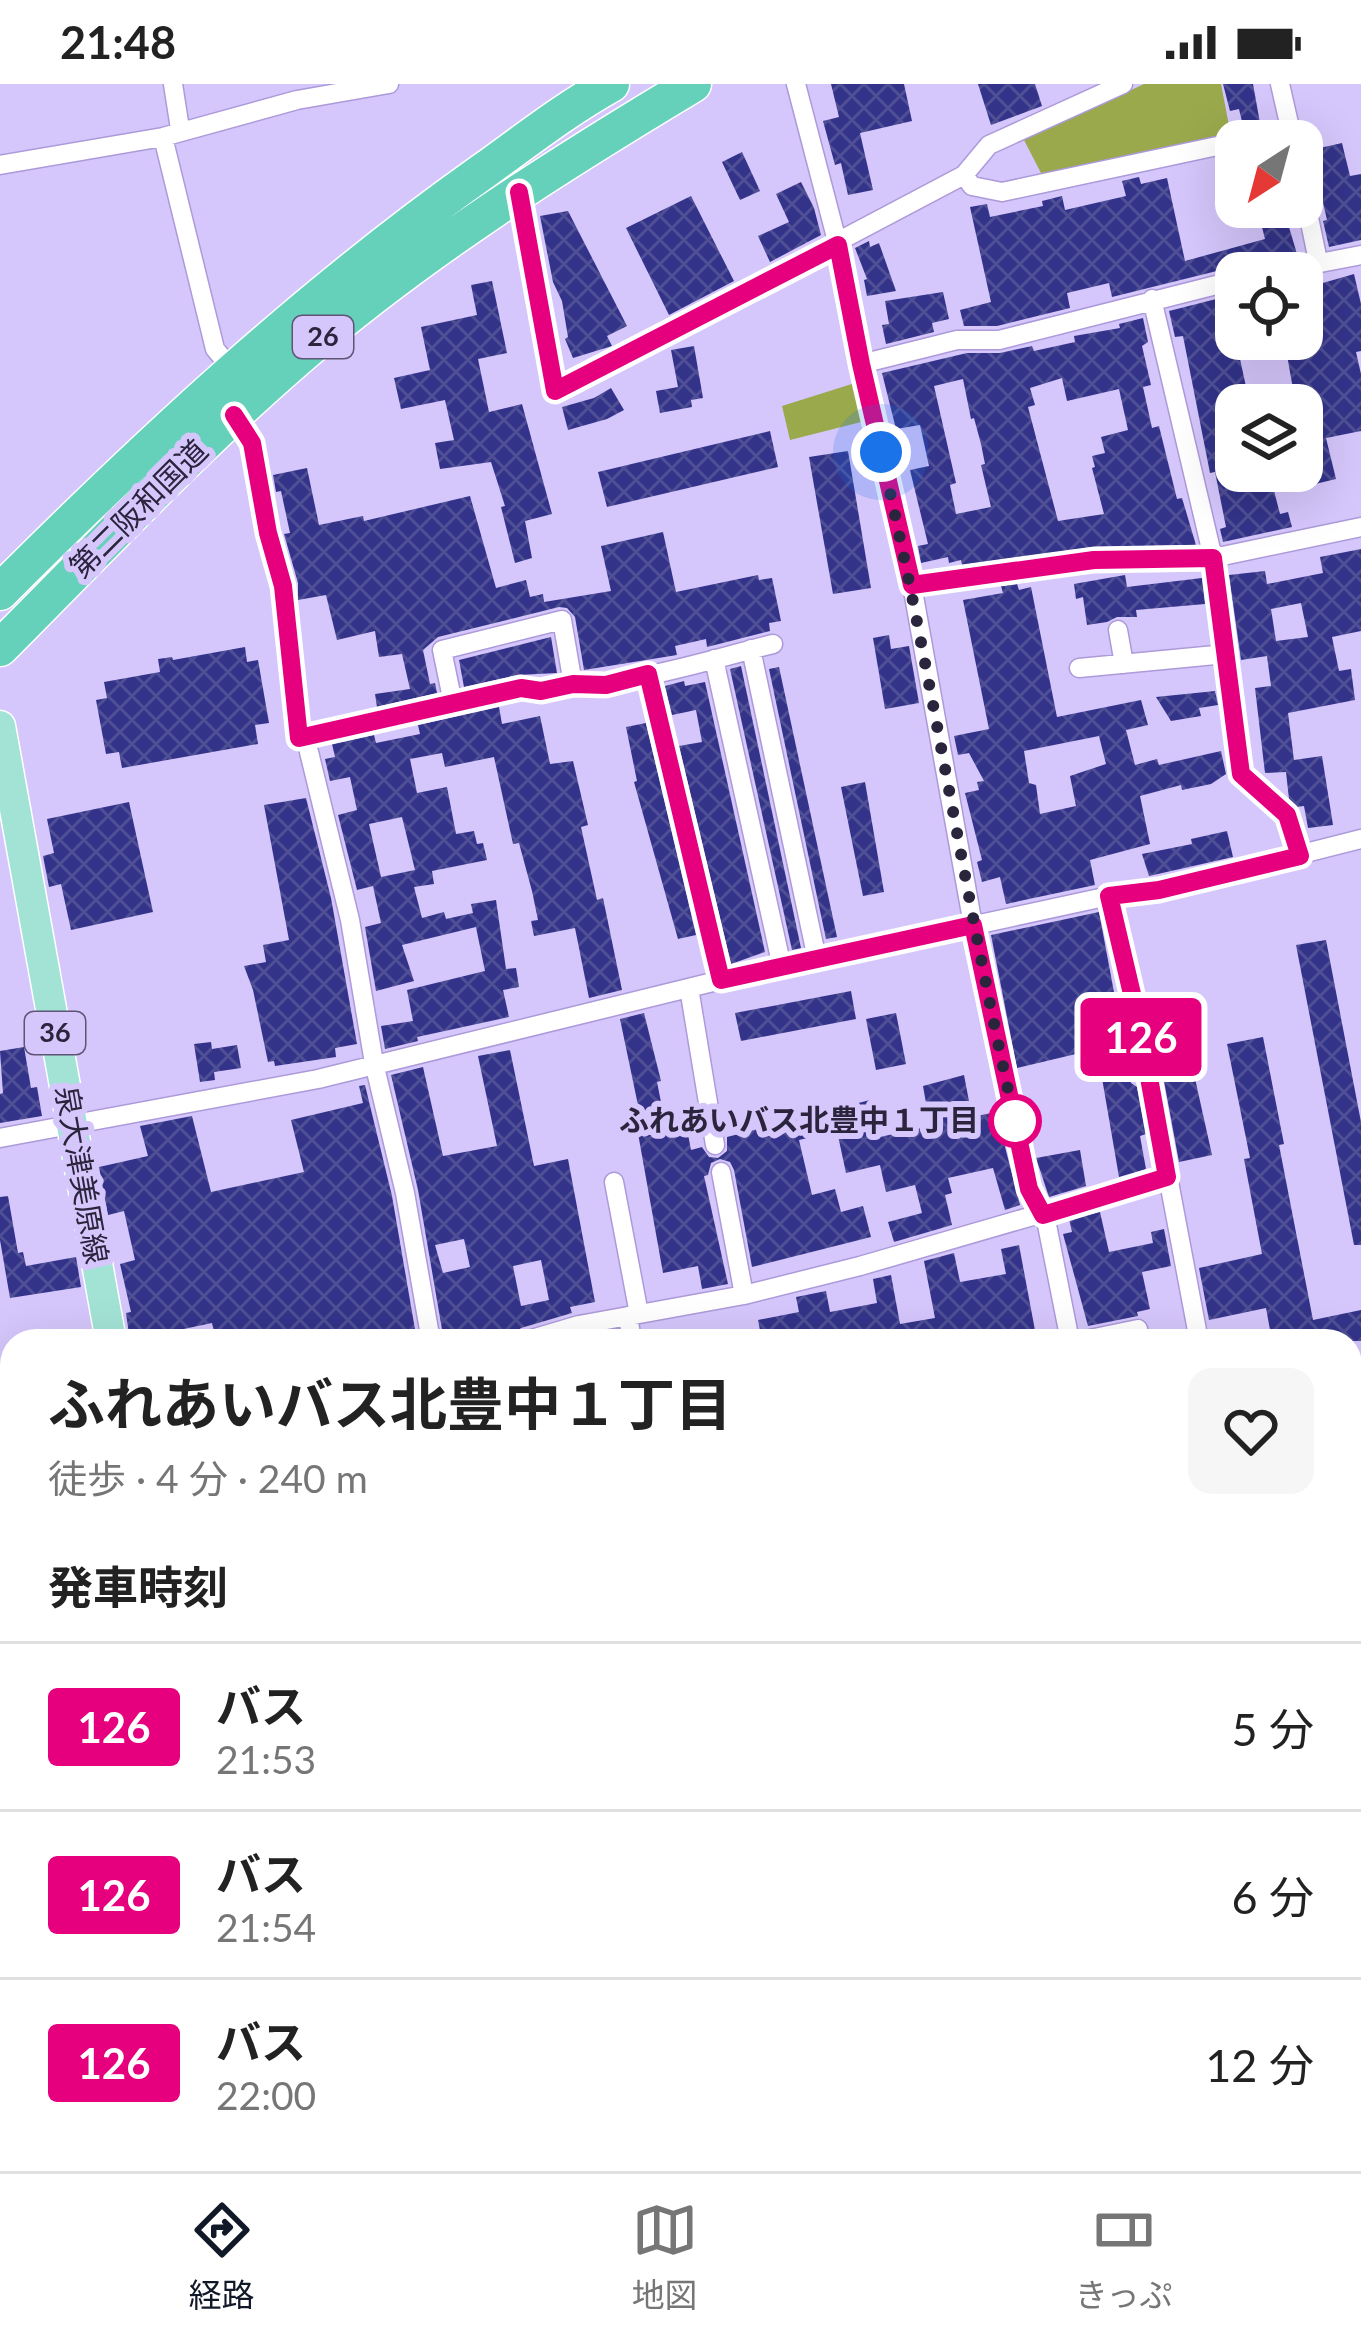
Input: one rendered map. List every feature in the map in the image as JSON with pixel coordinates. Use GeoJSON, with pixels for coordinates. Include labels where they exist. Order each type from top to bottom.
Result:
{"type":"FeatureCollection","features":[{"type":"Feature","properties":{"kind":"highway","name":"第二阪和国道"},"geometry":{"type":"LineString","coordinates":[[0,592],[232,369],[388,241],[610,84]]}},
{"type":"Feature","properties":{"kind":"highway","name":"第二阪和国道"},"geometry":{"type":"LineString","coordinates":[[0,648],[234,415],[391,284],[519,192],[693,84]]}},
{"type":"Feature","properties":{"kind":"main road","name":"泉大津美原線"},"geometry":{"type":"LineString","coordinates":[[0,726],[8,825],[72,1123],[109,1329]]}},
{"type":"Feature","properties":{"kind":"street"},"geometry":{"type":"LineString","coordinates":[[173,84],[172,133],[214,349],[232,369]]}},
{"type":"Feature","properties":{"kind":"street"},"geometry":{"type":"LineString","coordinates":[[0,165],[172,133],[297,100],[388,84]]}},
{"type":"Feature","properties":{"kind":"street"},"geometry":{"type":"LineString","coordinates":[[796,84],[838,245],[912,585],[973,925],[1029,1189],[1043,1215],[1067,1329]]}},
{"type":"Feature","properties":{"kind":"street"},"geometry":{"type":"LineString","coordinates":[[519,192],[555,391],[964,176],[989,146],[1123,84]]}},
{"type":"Feature","properties":{"kind":"street"},"geometry":{"type":"LineString","coordinates":[[1280,84],[1288,120]]}},
{"type":"Feature","properties":{"kind":"street"},"geometry":{"type":"LineString","coordinates":[[964,176],[972,186],[1002,192],[1215,146]]}},
{"type":"Feature","properties":{"kind":"street"},"geometry":{"type":"LineString","coordinates":[[1323,261],[1361,255]]}},
{"type":"Feature","properties":{"kind":"street"},"geometry":{"type":"LineString","coordinates":[[861,364],[957,340],[999,340],[1215,285]]}},
{"type":"Feature","properties":{"kind":"street"},"geometry":{"type":"LineString","coordinates":[[1152,299],[1213,558],[1241,774],[1287,815],[1300,856]]}},
{"type":"Feature","properties":{"kind":"street"},"geometry":{"type":"LineString","coordinates":[[234,415],[252,443],[283,586],[299,738],[521,688],[541,691],[573,684],[606,685],[773,644]]}},
{"type":"Feature","properties":{"kind":"street"},"geometry":{"type":"LineString","coordinates":[[912,585],[1094,560],[1213,558],[1361,527]]}},
{"type":"Feature","properties":{"kind":"street"},"geometry":{"type":"LineString","coordinates":[[454,703],[442,650],[562,620],[573,684]]}},
{"type":"Feature","properties":{"kind":"street"},"geometry":{"type":"LineString","coordinates":[[1118,630],[1124,664]]}},
{"type":"Feature","properties":{"kind":"street"},"geometry":{"type":"LineString","coordinates":[[751,650],[817,959]]}},
{"type":"Feature","properties":{"kind":"street"},"geometry":{"type":"LineString","coordinates":[[1079,668],[1226,654]]}},
{"type":"Feature","properties":{"kind":"street"},"geometry":{"type":"LineString","coordinates":[[714,659],[782,967]]}},
{"type":"Feature","properties":{"kind":"street"},"geometry":{"type":"LineString","coordinates":[[648,674],[721,980]]}},
{"type":"Feature","properties":{"kind":"street"},"geometry":{"type":"LineString","coordinates":[[309,752],[350,920],[429,1329]]}},
{"type":"Feature","properties":{"kind":"street"},"geometry":{"type":"LineString","coordinates":[[0,1138],[318,1078],[721,980],[1109,896],[1159,890],[1361,839]]}},
{"type":"Feature","properties":{"kind":"street"},"geometry":{"type":"LineString","coordinates":[[1109,896],[1140,1028],[1197,1329]]}},
{"type":"Feature","properties":{"kind":"street"},"geometry":{"type":"LineString","coordinates":[[688,988],[715,1145]]}},
{"type":"Feature","properties":{"kind":"street"},"geometry":{"type":"LineString","coordinates":[[721,1172],[745,1295]]}},
{"type":"Feature","properties":{"kind":"street"},"geometry":{"type":"LineString","coordinates":[[575,1329],[745,1295],[1167,1177]]}},
{"type":"Feature","properties":{"kind":"street"},"geometry":{"type":"LineString","coordinates":[[614,1182],[631,1226],[632,1329]]}},
{"type":"Feature","properties":{"kind":"green space"},"geometry":{"type":"Polygon","coordinates":[[[1144,84],[1221,84],[1228,120],[1215,120],[1215,139],[1042,175],[1024,140],[1144,84]]]}},
{"type":"Feature","properties":{"kind":"green space"},"geometry":{"type":"Polygon","coordinates":[[[855,383],[865,421],[790,440],[782,406],[855,383]]]}},
{"type":"Feature","properties":{"kind":"building"},"geometry":{"type":"Polygon","coordinates":[[[831,84],[904,84],[912,121],[860,133],[873,190],[848,195],[841,163],[835,165],[823,121],[839,117],[831,84]]]}},
{"type":"Feature","properties":{"kind":"building"},"geometry":{"type":"Polygon","coordinates":[[[978,84],[1035,84],[1042,106],[991,125],[978,84]]]}},
{"type":"Feature","properties":{"kind":"building"},"geometry":{"type":"Polygon","coordinates":[[[1223,84],[1253,84],[1259,120],[1242,120],[1239,109],[1230,111],[1223,84]]]}},
{"type":"Feature","properties":{"kind":"building"},"geometry":{"type":"Polygon","coordinates":[[[1342,143],[1350,176],[1361,174],[1361,240],[1329,247],[1323,221],[1327,220],[1323,147],[1342,143]]]}},
{"type":"Feature","properties":{"kind":"building"},"geometry":{"type":"Polygon","coordinates":[[[742,152],[760,191],[740,200],[722,162],[742,152]]]}},
{"type":"Feature","properties":{"kind":"building"},"geometry":{"type":"Polygon","coordinates":[[[1139,177],[1141,184],[1167,178],[1185,261],[1215,253],[1215,271],[1112,297],[1109,283],[1067,293],[1070,308],[997,326],[964,326],[960,310],[991,302],[970,207],[987,204],[990,217],[1043,206],[1042,201],[1062,196],[1065,210],[1126,196],[1122,181],[1139,177]]]}},
{"type":"Feature","properties":{"kind":"building"},"geometry":{"type":"Polygon","coordinates":[[[801,182],[821,235],[770,262],[758,236],[789,222],[776,194],[801,182]]]}},
{"type":"Feature","properties":{"kind":"building"},"geometry":{"type":"Polygon","coordinates":[[[691,196],[734,281],[669,315],[626,228],[691,196]]]}},
{"type":"Feature","properties":{"kind":"building"},"geometry":{"type":"Polygon","coordinates":[[[568,211],[627,326],[607,336],[612,346],[573,358],[540,216],[568,211]]]}},
{"type":"Feature","properties":{"kind":"building"},"geometry":{"type":"Polygon","coordinates":[[[1262,228],[1289,228],[1296,252],[1218,252],[1265,239],[1262,228]]]}},
{"type":"Feature","properties":{"kind":"building"},"geometry":{"type":"Polygon","coordinates":[[[869,241],[870,247],[879,243],[896,291],[867,296],[867,279],[855,248],[869,241]]]}},
{"type":"Feature","properties":{"kind":"building"},"geometry":{"type":"Polygon","coordinates":[[[1354,274],[1361,304],[1361,351],[1356,352],[1361,374],[1361,431],[1326,438],[1336,479],[1323,482],[1323,384],[1292,384],[1288,360],[1323,360],[1323,283],[1354,274]]]}},
{"type":"Feature","properties":{"kind":"building"},"geometry":{"type":"Polygon","coordinates":[[[492,281],[507,353],[478,359],[489,412],[522,404],[552,514],[525,521],[532,558],[515,563],[491,462],[440,469],[435,443],[454,440],[445,400],[401,409],[394,378],[430,370],[421,327],[477,315],[471,285],[492,281]]]}},
{"type":"Feature","properties":{"kind":"building"},"geometry":{"type":"Polygon","coordinates":[[[943,292],[949,319],[932,323],[934,332],[886,344],[885,301],[943,292]]]}},
{"type":"Feature","properties":{"kind":"building"},"geometry":{"type":"Polygon","coordinates":[[[1215,299],[1215,360],[1240,360],[1245,384],[1215,384],[1215,472],[1210,473],[1183,336],[1175,337],[1169,311],[1215,299]]]}},
{"type":"Feature","properties":{"kind":"building"},"geometry":{"type":"Polygon","coordinates":[[[1143,318],[1148,342],[1142,346],[1151,385],[1143,387],[1152,428],[1159,426],[1177,499],[1182,498],[1196,545],[1094,547],[962,565],[961,560],[949,563],[948,557],[921,563],[918,546],[928,544],[910,470],[929,466],[920,425],[896,429],[882,373],[967,353],[1032,346],[1034,351],[1075,342],[1074,336],[1120,328],[1119,324],[1143,318]],[[1062,378],[1030,388],[1035,405],[1028,407],[1058,521],[1104,514],[1092,456],[1105,453],[1101,437],[1128,430],[1119,389],[1067,401],[1062,378]],[[963,379],[934,386],[956,483],[950,485],[956,514],[991,507],[981,444],[963,379]]]}},
{"type":"Feature","properties":{"kind":"building"},"geometry":{"type":"Polygon","coordinates":[[[694,346],[703,398],[691,400],[692,407],[660,413],[656,391],[678,387],[671,350],[694,346]]]}},
{"type":"Feature","properties":{"kind":"building"},"geometry":{"type":"Polygon","coordinates":[[[611,388],[624,410],[568,430],[562,407],[611,388]]]}},
{"type":"Feature","properties":{"kind":"building"},"geometry":{"type":"Polygon","coordinates":[[[770,431],[778,467],[607,507],[598,472],[770,431]]]}},
{"type":"Feature","properties":{"kind":"building"},"geometry":{"type":"Polygon","coordinates":[[[848,451],[871,588],[833,594],[809,457],[848,451]]]}},
{"type":"Feature","properties":{"kind":"building"},"geometry":{"type":"Polygon","coordinates":[[[307,468],[319,525],[363,516],[364,521],[470,496],[496,588],[526,580],[530,597],[543,594],[544,602],[611,591],[601,546],[663,532],[676,592],[758,575],[759,580],[772,578],[781,621],[769,623],[770,631],[707,647],[706,639],[675,646],[677,655],[584,670],[575,617],[559,607],[438,637],[423,650],[430,684],[435,683],[437,693],[377,707],[375,694],[410,689],[402,654],[379,657],[375,631],[337,640],[326,595],[298,600],[284,534],[290,533],[273,475],[307,468]]]}},
{"type":"Feature","properties":{"kind":"building"},"geometry":{"type":"Polygon","coordinates":[[[1219,492],[1274,492],[1280,514],[1288,512],[1292,527],[1223,542],[1220,529],[1226,527],[1219,492]]]}},
{"type":"Feature","properties":{"kind":"building"},"geometry":{"type":"Polygon","coordinates":[[[1361,549],[1361,631],[1332,637],[1339,671],[1351,669],[1355,700],[1288,713],[1294,760],[1322,756],[1333,825],[1308,828],[1304,806],[1297,807],[1289,799],[1286,772],[1265,773],[1255,688],[1271,686],[1267,656],[1241,660],[1229,575],[1265,571],[1267,584],[1323,573],[1320,557],[1361,549]],[[1301,603],[1271,609],[1276,641],[1308,637],[1301,603]]]}},
{"type":"Feature","properties":{"kind":"building"},"geometry":{"type":"Polygon","coordinates":[[[1125,575],[1127,587],[1202,578],[1205,604],[1136,610],[1137,617],[1087,625],[1083,597],[1076,599],[1074,584],[1125,575]]]}},
{"type":"Feature","properties":{"kind":"building"},"geometry":{"type":"Polygon","coordinates":[[[1001,586],[1031,587],[1057,717],[1141,700],[1148,725],[1126,730],[1135,765],[1157,759],[1159,765],[1221,751],[1226,774],[1211,784],[1182,790],[1181,785],[1140,796],[1150,844],[1090,860],[1095,885],[1006,904],[1000,877],[982,882],[977,862],[982,860],[965,793],[979,790],[977,782],[984,781],[969,753],[958,755],[954,736],[989,729],[963,600],[1003,593],[1001,586]],[[1099,736],[1024,751],[1040,814],[1076,806],[1070,776],[1106,764],[1099,736]]]}},
{"type":"Feature","properties":{"kind":"building"},"geometry":{"type":"Polygon","coordinates":[[[889,635],[891,649],[909,646],[919,703],[885,709],[873,638],[889,635]]]}},
{"type":"Feature","properties":{"kind":"building"},"geometry":{"type":"Polygon","coordinates":[[[551,637],[557,673],[518,675],[464,687],[459,660],[551,637]]]}},
{"type":"Feature","properties":{"kind":"building"},"geometry":{"type":"Polygon","coordinates":[[[245,647],[247,662],[258,660],[269,723],[255,725],[258,744],[122,768],[119,752],[106,754],[96,700],[107,698],[104,682],[160,672],[158,659],[245,647]]]}},
{"type":"Feature","properties":{"kind":"building"},"geometry":{"type":"Polygon","coordinates":[[[741,666],[801,948],[792,950],[730,669],[741,666]]]}},
{"type":"Feature","properties":{"kind":"building"},"geometry":{"type":"Polygon","coordinates":[[[779,667],[837,937],[826,939],[769,669],[779,667]]]}},
{"type":"Feature","properties":{"kind":"building"},"geometry":{"type":"Polygon","coordinates":[[[684,681],[685,686],[705,682],[765,952],[731,964],[679,746],[702,742],[696,710],[672,715],[665,686],[684,681]]]}},
{"type":"Feature","properties":{"kind":"building"},"geometry":{"type":"Polygon","coordinates":[[[1215,691],[1218,705],[1199,708],[1201,716],[1171,721],[1156,697],[1215,691]]]}},
{"type":"Feature","properties":{"kind":"building"},"geometry":{"type":"Polygon","coordinates":[[[499,707],[502,724],[540,716],[550,764],[573,761],[588,825],[581,827],[597,900],[603,898],[622,990],[589,998],[575,928],[534,936],[531,921],[538,920],[532,891],[519,843],[513,844],[494,757],[445,767],[442,753],[410,759],[417,793],[447,787],[456,834],[474,831],[487,860],[432,871],[434,884],[414,887],[422,918],[444,912],[446,919],[473,913],[471,904],[496,900],[506,969],[516,968],[519,987],[503,990],[509,1017],[417,1037],[418,1041],[385,1049],[381,1026],[413,1021],[407,990],[485,971],[476,927],[402,945],[414,981],[376,991],[365,927],[381,923],[373,886],[357,890],[338,815],[357,810],[350,777],[330,781],[325,759],[335,757],[332,744],[374,735],[376,743],[420,734],[418,725],[499,707]],[[402,817],[369,824],[381,877],[415,870],[402,817]]]}},
{"type":"Feature","properties":{"kind":"building"},"geometry":{"type":"Polygon","coordinates":[[[646,723],[696,935],[678,939],[634,782],[626,727],[646,723]]]}},
{"type":"Feature","properties":{"kind":"building"},"geometry":{"type":"Polygon","coordinates":[[[865,782],[884,892],[863,896],[841,787],[865,782]]]}},
{"type":"Feature","properties":{"kind":"building"},"geometry":{"type":"Polygon","coordinates":[[[306,798],[331,898],[357,1044],[335,1048],[336,1057],[275,1066],[274,1061],[268,1062],[244,966],[266,962],[263,945],[289,940],[264,805],[306,798]]]}},
{"type":"Feature","properties":{"kind":"building"},"geometry":{"type":"Polygon","coordinates":[[[129,802],[153,912],[71,930],[61,884],[49,887],[43,856],[54,853],[47,819],[129,802]]]}},
{"type":"Feature","properties":{"kind":"building"},"geometry":{"type":"Polygon","coordinates":[[[1227,831],[1233,857],[1149,876],[1142,854],[1227,831]]]}},
{"type":"Feature","properties":{"kind":"building"},"geometry":{"type":"Polygon","coordinates":[[[1099,912],[1131,1083],[1137,1087],[1146,1134],[1140,1136],[1146,1169],[1119,1177],[1097,1049],[1017,1068],[991,935],[1099,912]]]}},
{"type":"Feature","properties":{"kind":"building"},"geometry":{"type":"Polygon","coordinates":[[[1326,940],[1361,1122],[1361,1245],[1354,1245],[1296,945],[1326,940]]]}},
{"type":"Feature","properties":{"kind":"building"},"geometry":{"type":"Polygon","coordinates":[[[851,991],[856,1019],[741,1041],[735,1013],[851,991]]]}},
{"type":"Feature","properties":{"kind":"building"},"geometry":{"type":"Polygon","coordinates":[[[644,1013],[661,1081],[657,1082],[663,1112],[683,1108],[691,1150],[702,1147],[709,1157],[718,1158],[727,1151],[727,1137],[870,1100],[880,1137],[930,1126],[923,1086],[964,1075],[972,1117],[996,1112],[1020,1205],[1005,1210],[993,1168],[948,1178],[952,1193],[945,1195],[952,1225],[894,1242],[888,1222],[922,1213],[915,1185],[886,1192],[880,1165],[846,1173],[837,1131],[799,1140],[812,1195],[835,1189],[841,1212],[863,1206],[871,1237],[752,1267],[734,1170],[730,1162],[720,1159],[711,1163],[704,1176],[728,1284],[702,1289],[698,1266],[663,1273],[620,1019],[644,1013]]]}},
{"type":"Feature","properties":{"kind":"building"},"geometry":{"type":"Polygon","coordinates":[[[896,1013],[906,1064],[876,1070],[866,1019],[896,1013]]]}},
{"type":"Feature","properties":{"kind":"building"},"geometry":{"type":"Polygon","coordinates":[[[1263,1037],[1313,1320],[1361,1310],[1361,1329],[1270,1329],[1266,1308],[1209,1320],[1199,1268],[1262,1254],[1244,1159],[1250,1158],[1227,1044],[1263,1037]]]}},
{"type":"Feature","properties":{"kind":"building"},"geometry":{"type":"Polygon","coordinates":[[[211,1042],[212,1049],[237,1045],[241,1068],[214,1072],[215,1080],[200,1082],[194,1044],[211,1042]]]}},
{"type":"Feature","properties":{"kind":"building"},"geometry":{"type":"Polygon","coordinates":[[[24,1047],[42,1116],[0,1123],[0,1051],[24,1047]]]}},
{"type":"Feature","properties":{"kind":"building"},"geometry":{"type":"Polygon","coordinates":[[[510,1050],[534,1166],[568,1159],[595,1302],[570,1307],[572,1313],[520,1329],[442,1329],[418,1190],[391,1075],[423,1067],[443,1156],[497,1146],[478,1056],[510,1050]],[[464,1239],[435,1245],[443,1273],[470,1267],[464,1239]],[[541,1260],[513,1266],[521,1306],[549,1300],[541,1260]]]}},
{"type":"Feature","properties":{"kind":"building"},"geometry":{"type":"Polygon","coordinates":[[[1194,1074],[1212,1155],[1179,1162],[1164,1081],[1194,1074]]]}},
{"type":"Feature","properties":{"kind":"building"},"geometry":{"type":"Polygon","coordinates":[[[365,1085],[392,1196],[415,1329],[213,1329],[212,1323],[184,1329],[128,1329],[126,1313],[131,1312],[120,1264],[135,1260],[124,1211],[108,1215],[99,1167],[148,1156],[140,1126],[192,1116],[211,1192],[304,1172],[291,1120],[363,1103],[359,1086],[365,1085]]]}},
{"type":"Feature","properties":{"kind":"building"},"geometry":{"type":"Polygon","coordinates":[[[1080,1150],[1086,1186],[1049,1197],[1036,1158],[1080,1150]]]}},
{"type":"Feature","properties":{"kind":"building"},"geometry":{"type":"Polygon","coordinates":[[[8,1196],[18,1253],[23,1252],[26,1266],[76,1257],[81,1287],[10,1298],[0,1240],[0,1197],[8,1196]]]}},
{"type":"Feature","properties":{"kind":"building"},"geometry":{"type":"Polygon","coordinates":[[[1100,1212],[1109,1252],[1153,1243],[1151,1232],[1164,1229],[1171,1266],[1142,1272],[1150,1309],[1088,1326],[1063,1234],[1072,1232],[1069,1219],[1100,1212]]]}},
{"type":"Feature","properties":{"kind":"building"},"geometry":{"type":"Polygon","coordinates":[[[1019,1245],[1035,1329],[760,1329],[758,1320],[799,1312],[796,1297],[826,1291],[830,1312],[877,1303],[873,1279],[891,1275],[900,1324],[935,1318],[924,1261],[954,1253],[960,1282],[1006,1274],[1001,1249],[1019,1245]]]}},
{"type":"Feature","properties":{"kind":"bus line","name":"126"},"geometry":{"type":"LineString","coordinates":[[234,415],[252,443],[283,586],[299,738],[521,688],[541,691],[573,684],[606,685],[648,674],[721,980],[973,925],[1029,1189],[1043,1215],[1167,1177],[1140,1028],[1109,896],[1159,890],[1300,856],[1287,815],[1241,774],[1213,558],[1094,560],[912,585],[838,245],[555,391],[519,192]]}},
{"type":"Feature","properties":{"kind":"place","name":"ふれあいバス北豊中１丁目"},"geometry":{"type":"Point","coordinates":[1015,1121]}},
{"type":"Feature","properties":{"kind":"route"},"geometry":{"type":"LineString","coordinates":[[881,452],[912,585],[973,925],[1015,1121]]}}]}
